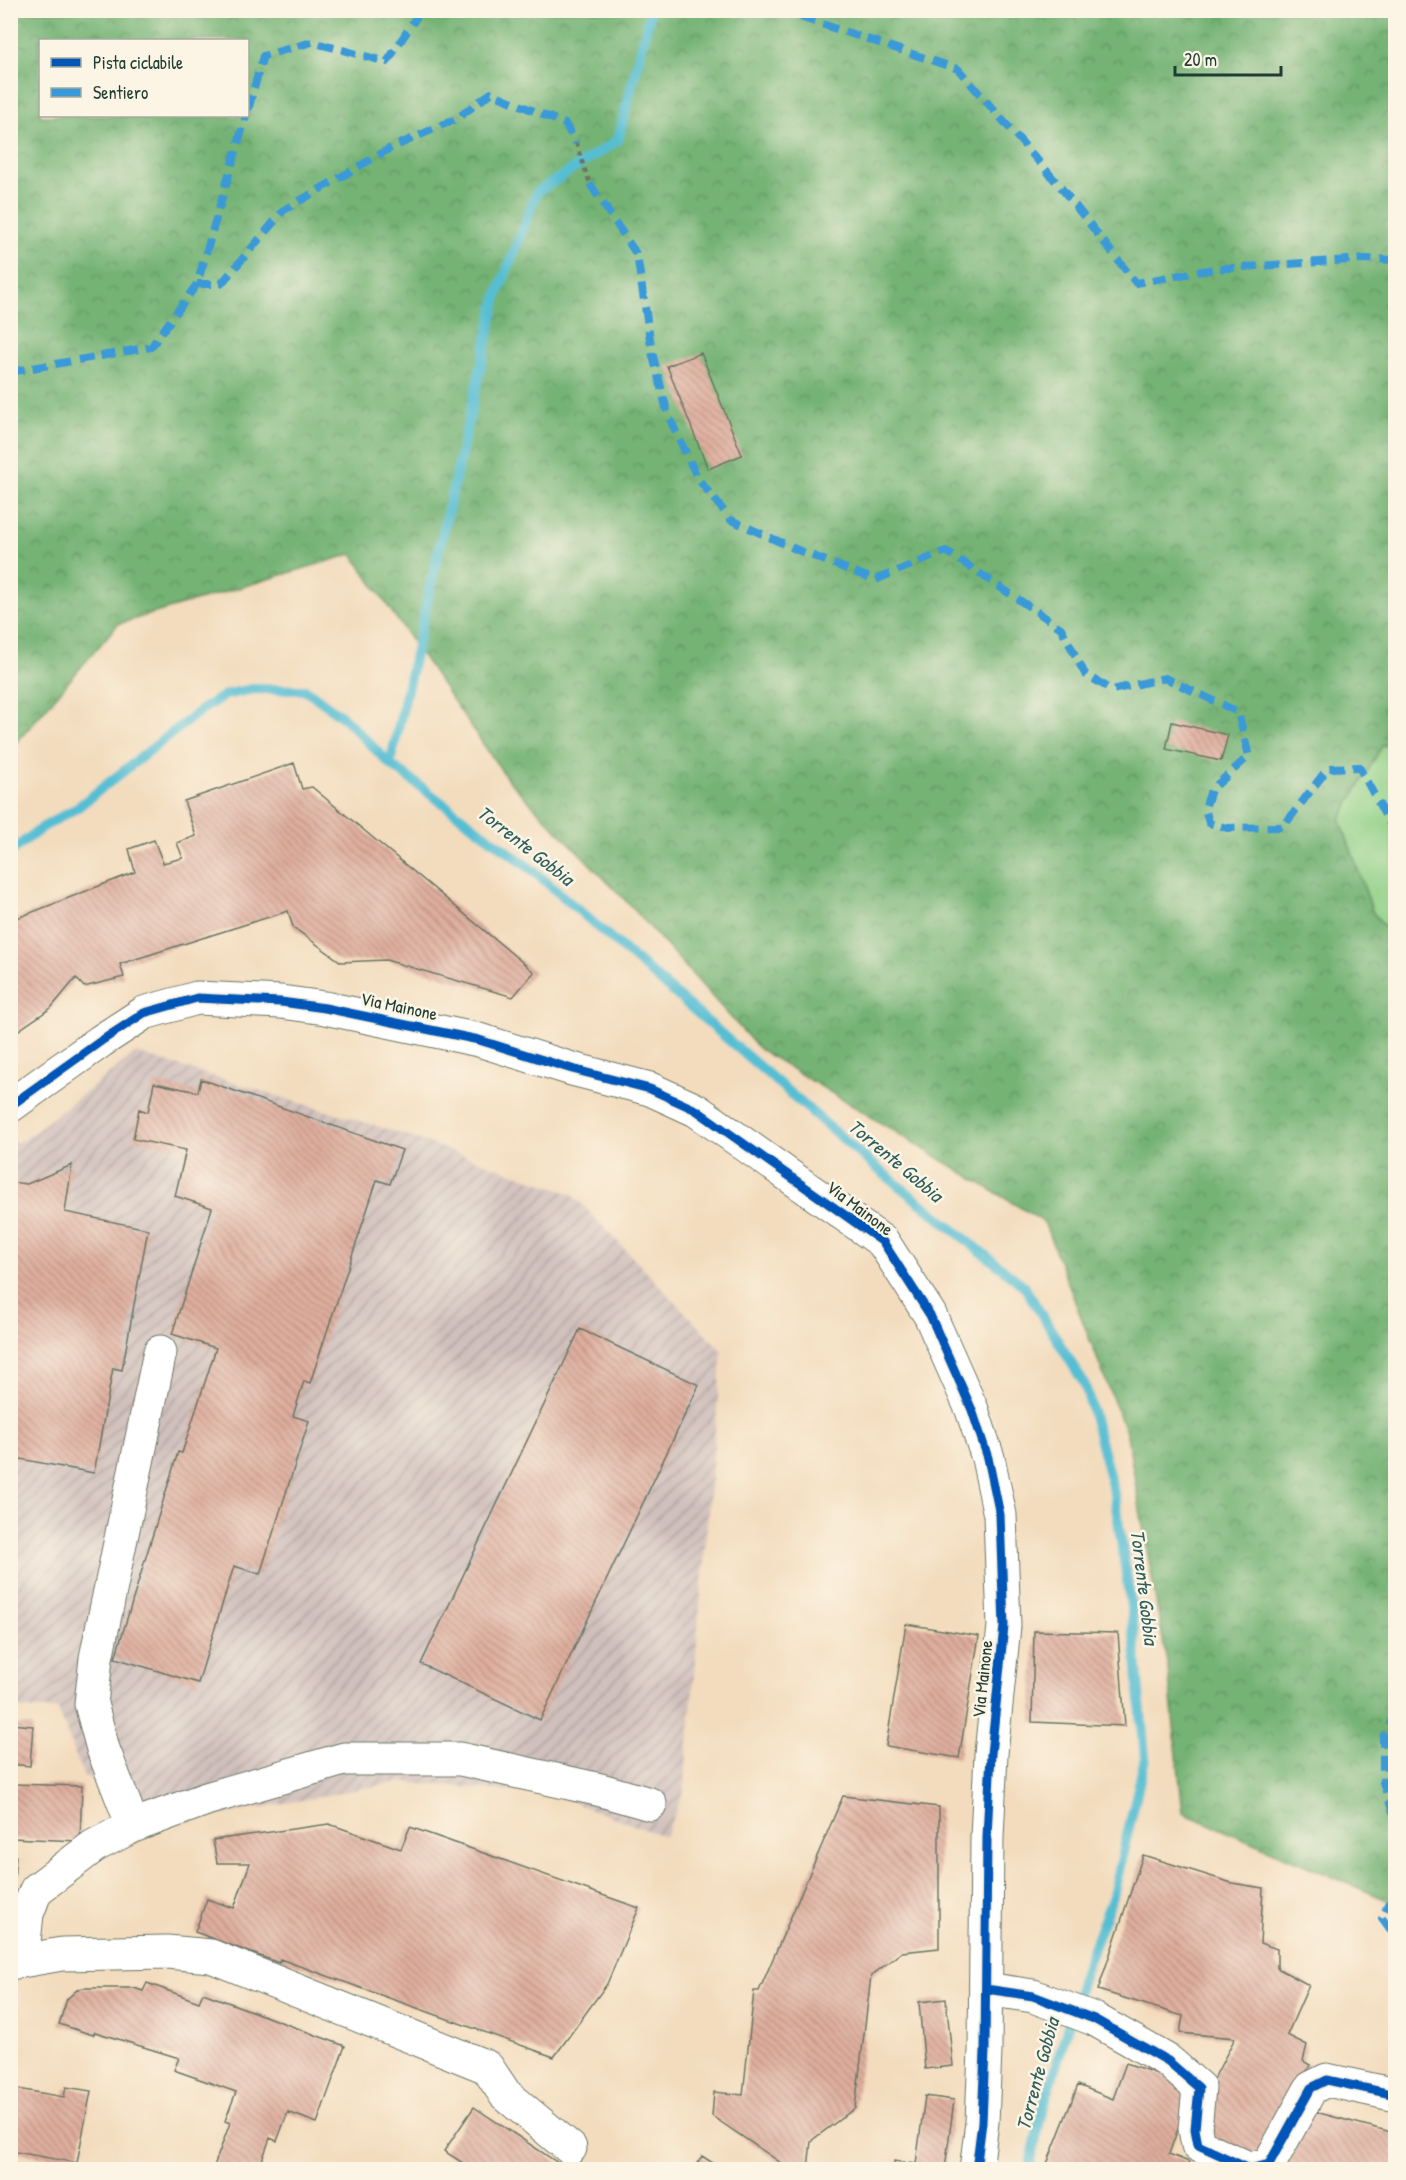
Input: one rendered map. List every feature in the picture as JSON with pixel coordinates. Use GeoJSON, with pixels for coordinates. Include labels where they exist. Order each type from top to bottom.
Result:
{"type":"FeatureCollection","features":[{"type":"Feature","properties":{"kind":"street","name":"Via Mainone"},"geometry":{"type":"LineString","coordinates":[[10,1106],[144,1013],[198,998],[271,1001],[325,1008],[479,1040],[572,1069],[650,1089],[696,1110],[883,1242],[930,1315],[972,1410],[988,1458],[1000,1515],[1004,1626],[990,1766],[986,1848],[986,1989],[982,2122],[975,2169]]}},
{"type":"Feature","properties":{"kind":"street"},"geometry":{"type":"LineString","coordinates":[[133,1826],[103,1749],[91,1704],[96,1658],[160,1352]]}},
{"type":"Feature","properties":{"kind":"street"},"geometry":{"type":"LineString","coordinates":[[570,2148],[505,2094],[487,2067],[211,1956],[168,1952],[62,1954],[16,1962],[27,1914],[36,1890],[94,1846],[133,1826],[206,1799],[344,1759],[460,1759],[602,1790],[650,1804]]}},
{"type":"Feature","properties":{"kind":"street"},"geometry":{"type":"LineString","coordinates":[[986,1989],[1033,1996],[1094,2019],[1168,2061],[1199,2088],[1195,2129],[1198,2145],[1251,2169],[1269,2164],[1311,2088],[1327,2080],[1395,2096]]}},
{"type":"Feature","properties":{"kind":"path"},"geometry":{"type":"LineString","coordinates":[[576,143],[590,184]]}},
{"type":"Feature","properties":{"kind":"shaded area"},"geometry":{"type":"Polygon","coordinates":[[[136,1053],[406,1135],[572,1194],[722,1351],[684,1791],[665,1837],[551,1794],[397,1782],[175,1824],[83,1775],[58,1709],[11,1709],[11,1143],[24,1140],[136,1053]]]}},
{"type":"Feature","properties":{"kind":"green space"},"geometry":{"type":"Polygon","coordinates":[[[11,11],[1395,11],[1395,741],[1382,746],[1340,819],[1373,913],[1395,939],[1395,1906],[1387,1900],[1183,1813],[1168,1669],[1127,1435],[1044,1222],[759,1049],[630,905],[508,780],[352,554],[118,624],[11,749],[11,11]]]}},
{"type":"Feature","properties":{"kind":"green space"},"geometry":{"type":"Polygon","coordinates":[[[1395,741],[1395,939],[1373,913],[1340,819],[1382,746],[1395,741]]]}},
{"type":"Feature","properties":{"kind":"building"},"geometry":{"type":"Polygon","coordinates":[[[701,353],[742,455],[708,469],[667,366],[701,353]]]}},
{"type":"Feature","properties":{"kind":"building"},"geometry":{"type":"Polygon","coordinates":[[[1172,722],[1228,735],[1221,761],[1166,749],[1172,722]]]}},
{"type":"Feature","properties":{"kind":"building"},"geometry":{"type":"Polygon","coordinates":[[[294,763],[302,789],[312,787],[534,972],[513,997],[386,960],[341,962],[293,927],[288,911],[120,964],[124,977],[84,987],[76,978],[51,1008],[10,1036],[10,916],[15,919],[135,872],[129,849],[154,840],[163,863],[183,858],[177,843],[196,836],[184,801],[294,763]]]}},
{"type":"Feature","properties":{"kind":"building"},"geometry":{"type":"Polygon","coordinates":[[[201,1079],[402,1150],[390,1184],[377,1180],[310,1383],[304,1381],[293,1416],[309,1421],[260,1574],[234,1566],[198,1683],[115,1658],[178,1452],[182,1453],[216,1348],[172,1334],[212,1208],[175,1196],[186,1150],[133,1139],[139,1109],[148,1112],[154,1083],[198,1092],[201,1079]]]}},
{"type":"Feature","properties":{"kind":"building"},"geometry":{"type":"Polygon","coordinates":[[[72,1165],[65,1212],[148,1229],[122,1370],[113,1368],[94,1473],[10,1457],[10,1182],[27,1184],[72,1165]]]}},
{"type":"Feature","properties":{"kind":"building"},"geometry":{"type":"Polygon","coordinates":[[[580,1329],[699,1385],[540,1720],[421,1664],[580,1329]]]}},
{"type":"Feature","properties":{"kind":"building"},"geometry":{"type":"Polygon","coordinates":[[[906,1624],[979,1636],[959,1758],[886,1746],[906,1624]]]}},
{"type":"Feature","properties":{"kind":"building"},"geometry":{"type":"Polygon","coordinates":[[[1034,1631],[1118,1633],[1125,1726],[1032,1722],[1034,1631]]]}},
{"type":"Feature","properties":{"kind":"building"},"geometry":{"type":"Polygon","coordinates":[[[10,1724],[33,1726],[30,1766],[10,1764],[10,1724]]]}},
{"type":"Feature","properties":{"kind":"building"},"geometry":{"type":"Polygon","coordinates":[[[12,1784],[82,1786],[80,1841],[10,1838],[12,1784]]]}},
{"type":"Feature","properties":{"kind":"building"},"geometry":{"type":"Polygon","coordinates":[[[843,1796],[939,1807],[939,1948],[902,1952],[871,1976],[855,2108],[811,2141],[808,2169],[790,2169],[712,2116],[714,2092],[743,2095],[754,1991],[759,1991],[843,1796]]]}},
{"type":"Feature","properties":{"kind":"building"},"geometry":{"type":"Polygon","coordinates":[[[329,1824],[401,1849],[410,1827],[639,1908],[607,1984],[554,2057],[280,1959],[279,1963],[195,1932],[207,1899],[234,1908],[250,1863],[217,1863],[213,1840],[329,1824]]]}},
{"type":"Feature","properties":{"kind":"building"},"geometry":{"type":"Polygon","coordinates":[[[1143,1855],[1232,1883],[1263,1888],[1260,1943],[1277,1949],[1277,1968],[1309,1985],[1287,2035],[1307,2045],[1303,2061],[1310,2065],[1257,2162],[1214,2138],[1204,2111],[1209,2088],[1235,2038],[1180,2033],[1183,2016],[1098,1990],[1143,1855]]]}},
{"type":"Feature","properties":{"kind":"building"},"geometry":{"type":"Polygon","coordinates":[[[10,1856],[16,1856],[14,1881],[10,1881],[10,1856]]]}},
{"type":"Feature","properties":{"kind":"building"},"geometry":{"type":"Polygon","coordinates":[[[147,1983],[199,2002],[203,1993],[345,2046],[317,2123],[288,2112],[277,2141],[270,2138],[259,2169],[213,2169],[230,2123],[225,2121],[236,2092],[174,2070],[179,2058],[95,2032],[93,2035],[59,2024],[67,1999],[77,1990],[134,1988],[143,1991],[147,1983]]]}},
{"type":"Feature","properties":{"kind":"building"},"geometry":{"type":"Polygon","coordinates":[[[946,1999],[953,2066],[925,2069],[919,2002],[946,1999]]]}},
{"type":"Feature","properties":{"kind":"building"},"geometry":{"type":"Polygon","coordinates":[[[1126,2063],[1178,2081],[1191,2092],[1169,2154],[1189,2162],[1186,2169],[1045,2169],[1078,2085],[1113,2099],[1126,2063]]]}},
{"type":"Feature","properties":{"kind":"building"},"geometry":{"type":"Polygon","coordinates":[[[66,2087],[91,2091],[77,2163],[10,2151],[12,2088],[64,2097],[66,2087]]]}},
{"type":"Feature","properties":{"kind":"building"},"geometry":{"type":"Polygon","coordinates":[[[925,2096],[954,2100],[945,2169],[895,2169],[894,2161],[916,2164],[925,2096]]]}},
{"type":"Feature","properties":{"kind":"building"},"geometry":{"type":"Polygon","coordinates":[[[474,2107],[567,2169],[472,2169],[444,2151],[474,2107]]]}},
{"type":"Feature","properties":{"kind":"building"},"geometry":{"type":"Polygon","coordinates":[[[1308,2110],[1395,2133],[1395,2169],[1279,2169],[1308,2110]]]}},
{"type":"Feature","properties":{"kind":"building"},"geometry":{"type":"Polygon","coordinates":[[[702,2156],[722,2169],[693,2169],[702,2156]]]}},
{"type":"Feature","properties":{"kind":"waterway"},"geometry":{"type":"LineString","coordinates":[[390,764],[497,296],[537,192],[618,140],[651,10]]}},
{"type":"Feature","properties":{"kind":"waterway","name":"Torrente Gobbia"},"geometry":{"type":"LineString","coordinates":[[10,852],[43,827],[78,807],[201,710],[225,695],[252,689],[306,690],[345,719],[390,764],[531,869],[873,1165],[1024,1286],[1085,1385],[1114,1493],[1132,1613],[1145,1758],[1113,1896],[1086,1966],[1041,2116],[1029,2170]]}},
{"type":"Feature","properties":{"kind":"marked path"},"geometry":{"type":"LineString","coordinates":[[249,106],[263,56],[312,42],[387,62],[421,10]]}},
{"type":"Feature","properties":{"kind":"marked path"},"geometry":{"type":"LineString","coordinates":[[779,10],[958,69],[1059,185],[1136,283],[1214,269],[1366,259],[1396,260]]}},
{"type":"Feature","properties":{"kind":"marked path"},"geometry":{"type":"LineString","coordinates":[[197,284],[221,284],[284,210],[389,149],[456,119],[491,93],[565,124],[576,143]]}},
{"type":"Feature","properties":{"kind":"marked path"},"geometry":{"type":"LineString","coordinates":[[10,372],[151,347],[197,284],[246,117]]}},
{"type":"Feature","properties":{"kind":"marked path"},"geometry":{"type":"LineString","coordinates":[[590,184],[637,255],[652,352],[668,415],[698,479],[731,520],[800,551],[875,580],[946,551],[1061,628],[1085,674],[1112,690],[1165,678],[1238,712],[1249,756],[1211,790],[1205,808],[1209,823],[1227,828],[1283,827],[1328,768],[1359,767],[1391,826],[1396,841]]}},
{"type":"Feature","properties":{"kind":"marked path"},"geometry":{"type":"LineString","coordinates":[[1396,1712],[1383,1737],[1383,1782],[1396,1822]]}},
{"type":"Feature","properties":{"kind":"marked path"},"geometry":{"type":"LineString","coordinates":[[1396,1905],[1388,1904],[1382,1918],[1396,1937]]}},
{"type":"Feature","properties":{"kind":"cycle path"},"geometry":{"type":"LineString","coordinates":[[10,1106],[144,1013],[197,998],[281,1002],[325,1008],[479,1040],[572,1069],[650,1089],[696,1110],[883,1242],[930,1315],[972,1410],[988,1458],[1000,1515],[1004,1626],[991,1754],[987,1837],[985,2051],[982,2122],[976,2170]]}},
{"type":"Feature","properties":{"kind":"cycle path"},"geometry":{"type":"LineString","coordinates":[[986,1989],[1033,1996],[1094,2019],[1168,2061],[1199,2088],[1195,2129],[1198,2145],[1250,2169],[1269,2164],[1311,2088],[1327,2080],[1396,2095]]}}]}
